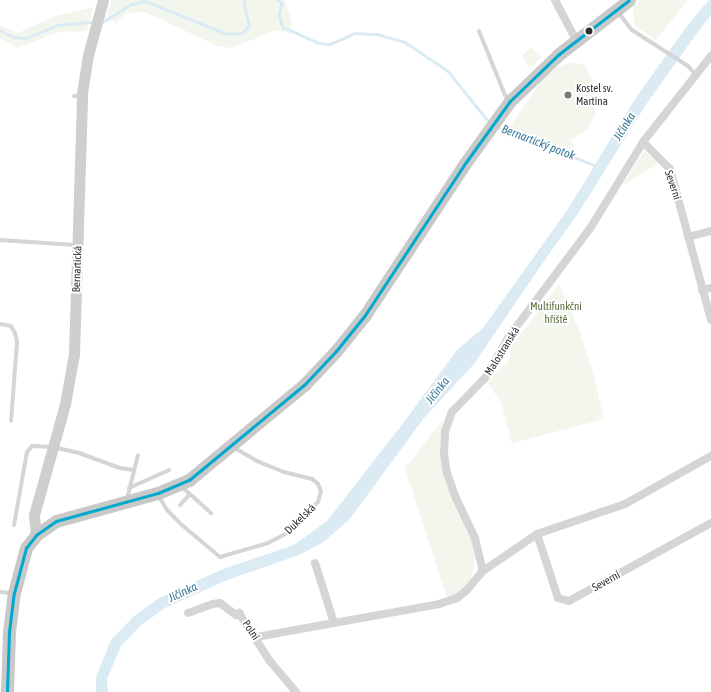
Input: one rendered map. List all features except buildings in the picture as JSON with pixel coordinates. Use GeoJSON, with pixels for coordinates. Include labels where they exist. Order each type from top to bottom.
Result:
{"type":"FeatureCollection","features":[{"type":"Feature","properties":{"kind":"main road"},"geometry":{"type":"LineString","coordinates":[[7,692],[9,632],[14,593],[26,548],[36,535],[56,521],[158,493],[179,485],[199,473],[304,385],[350,334],[378,297],[486,132],[510,102],[544,66],[629,0]]}},
{"type":"Feature","properties":{"kind":"street","name":"Bernartická"},"geometry":{"type":"LineString","coordinates":[[36,535],[34,515],[65,404],[74,354],[78,246],[78,96],[103,0]]}},
{"type":"Feature","properties":{"kind":"street"},"geometry":{"type":"LineString","coordinates":[[555,0],[576,40]]}},
{"type":"Feature","properties":{"kind":"street","name":"Malostranská"},"geometry":{"type":"LineString","coordinates":[[483,571],[475,538],[455,496],[447,473],[444,454],[445,432],[452,412],[485,378],[508,338],[591,227],[643,142],[695,74],[711,56]]}},
{"type":"Feature","properties":{"kind":"street","name":"Severní"},"geometry":{"type":"LineString","coordinates":[[643,142],[670,169],[711,320]]}},
{"type":"Feature","properties":{"kind":"street"},"geometry":{"type":"LineString","coordinates":[[688,237],[711,231]]}},
{"type":"Feature","properties":{"kind":"street"},"geometry":{"type":"LineString","coordinates":[[702,290],[711,288]]}},
{"type":"Feature","properties":{"kind":"street"},"geometry":{"type":"LineString","coordinates":[[256,637],[445,602],[457,598],[466,592],[483,571],[538,534],[625,504],[711,456]]}},
{"type":"Feature","properties":{"kind":"street","name":"Severní"},"geometry":{"type":"LineString","coordinates":[[538,534],[558,598],[569,601],[711,523]]}},
{"type":"Feature","properties":{"kind":"street"},"geometry":{"type":"LineString","coordinates":[[315,563],[334,623]]}},
{"type":"Feature","properties":{"kind":"street","name":"Polní"},"geometry":{"type":"LineString","coordinates":[[188,613],[220,603],[236,615],[239,613],[256,637],[269,660],[296,692]]}},
{"type":"Feature","properties":{"kind":"lane"},"geometry":{"type":"LineString","coordinates":[[616,10],[632,30],[688,66],[695,74]]}},
{"type":"Feature","properties":{"kind":"lane"},"geometry":{"type":"LineString","coordinates":[[479,32],[505,96],[510,102]]}},
{"type":"Feature","properties":{"kind":"lane"},"geometry":{"type":"LineString","coordinates":[[0,240],[78,246]]}},
{"type":"Feature","properties":{"kind":"lane"},"geometry":{"type":"LineString","coordinates":[[0,324],[11,326],[15,333],[17,342],[11,421]]}},
{"type":"Feature","properties":{"kind":"lane","name":"Dukelská"},"geometry":{"type":"LineString","coordinates":[[158,493],[160,500],[167,510],[182,525],[220,557],[268,543],[288,533],[310,511],[320,495],[320,487],[315,481],[284,472],[257,461],[238,450],[234,444]]}},
{"type":"Feature","properties":{"kind":"lane"},"geometry":{"type":"LineString","coordinates":[[14,525],[27,452],[32,446],[53,447],[79,453],[120,468],[134,470]]}},
{"type":"Feature","properties":{"kind":"lane"},"geometry":{"type":"LineString","coordinates":[[127,501],[138,455]]}},
{"type":"Feature","properties":{"kind":"lane"},"geometry":{"type":"LineString","coordinates":[[129,488],[169,470]]}},
{"type":"Feature","properties":{"kind":"lane"},"geometry":{"type":"LineString","coordinates":[[179,485],[189,496],[211,513]]}},
{"type":"Feature","properties":{"kind":"lane"},"geometry":{"type":"LineString","coordinates":[[180,505],[189,496]]}},
{"type":"Feature","properties":{"kind":"lane"},"geometry":{"type":"LineString","coordinates":[[0,592],[14,593]]}},
{"type":"Feature","properties":{"kind":"green space"},"geometry":{"type":"Polygon","coordinates":[[[112,0],[285,0],[292,23],[290,34],[276,30],[232,48],[218,46],[145,12],[126,13],[115,24],[107,15],[112,0]]]}},
{"type":"Feature","properties":{"kind":"green space"},"geometry":{"type":"Polygon","coordinates":[[[642,0],[688,0],[656,40],[635,26],[633,15],[634,5],[642,0]]]}},
{"type":"Feature","properties":{"kind":"green space"},"geometry":{"type":"Polygon","coordinates":[[[93,7],[87,31],[59,32],[17,48],[0,38],[0,25],[18,33],[55,16],[93,7]]]}},
{"type":"Feature","properties":{"kind":"green space"},"geometry":{"type":"Polygon","coordinates":[[[531,47],[542,57],[529,68],[522,55],[531,47]]]}},
{"type":"Feature","properties":{"kind":"green space"},"geometry":{"type":"Polygon","coordinates":[[[570,63],[584,64],[587,69],[593,82],[591,83],[596,112],[588,129],[570,140],[574,146],[569,150],[509,128],[542,80],[557,67],[570,63]]]}},
{"type":"Feature","properties":{"kind":"green space"},"geometry":{"type":"Polygon","coordinates":[[[644,151],[659,163],[625,184],[624,183],[644,151]]]}},
{"type":"Feature","properties":{"kind":"green space","name":"Multifunkční hřiště"},"geometry":{"type":"Polygon","coordinates":[[[559,284],[572,311],[575,323],[577,323],[593,373],[604,419],[512,443],[501,402],[487,382],[509,361],[510,350],[515,342],[559,284]]]}},
{"type":"Feature","properties":{"kind":"green space"},"geometry":{"type":"Polygon","coordinates":[[[443,420],[441,454],[474,549],[475,562],[470,582],[456,595],[447,598],[405,468],[443,420]]]}},
{"type":"Feature","properties":{"kind":"water","name":"Jičínka"},"geometry":{"type":"Polygon","coordinates":[[[709,0],[711,0],[711,15],[645,106],[577,215],[474,364],[424,418],[349,520],[322,543],[299,555],[227,580],[165,608],[140,626],[121,646],[107,679],[108,692],[96,692],[96,677],[111,640],[133,617],[159,598],[223,569],[294,545],[327,521],[404,422],[457,350],[483,328],[568,209],[635,99],[687,26],[709,0]]]}},
{"type":"Feature","properties":{"kind":"waterway","name":"Bernartický potok"},"geometry":{"type":"LineString","coordinates":[[101,23],[132,4],[145,1],[227,34],[242,33],[249,26],[244,4],[245,0]]}},
{"type":"Feature","properties":{"kind":"waterway","name":"Bernartický potok"},"geometry":{"type":"LineString","coordinates":[[278,0],[282,3],[279,15],[283,27],[319,43],[330,44],[355,33],[377,34],[405,42],[448,71],[490,123]]}},
{"type":"Feature","properties":{"kind":"waterway","name":"Bernartický potok"},"geometry":{"type":"LineString","coordinates":[[0,30],[14,37],[27,38],[57,25],[93,22]]}},
{"type":"Feature","properties":{"kind":"waterway","name":"Bernartický potok"},"geometry":{"type":"LineString","coordinates":[[496,127],[597,166]]}},
{"type":"Feature","properties":{"kind":"transit line"},"geometry":{"type":"LineString","coordinates":[[7,692],[9,632],[14,593],[26,548],[36,535],[56,521],[158,493],[189,480],[304,385],[336,351],[365,315],[466,162],[510,101],[559,54],[629,0]]}},
{"type":"Feature","properties":{"kind":"place","name":"Kostel sv. Martina"},"geometry":{"type":"Point","coordinates":[568,95]}}]}
